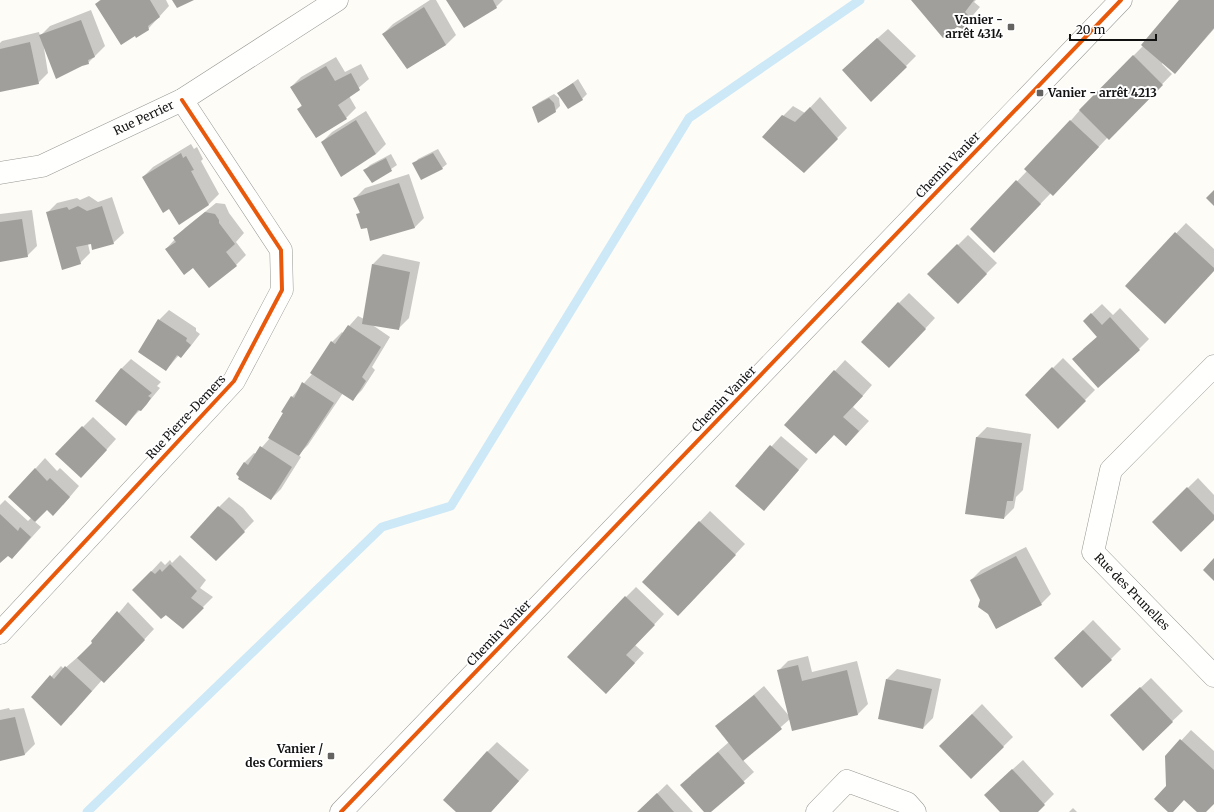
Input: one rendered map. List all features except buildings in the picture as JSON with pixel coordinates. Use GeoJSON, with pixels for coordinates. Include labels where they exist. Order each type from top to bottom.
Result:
{"type":"FeatureCollection","features":[{"type":"Feature","properties":{"kind":"street","name":"Rue Perrier"},"geometry":{"type":"LineString","coordinates":[[0,173],[42,166],[182,100],[337,0]]}},
{"type":"Feature","properties":{"kind":"street","name":"Chemin Vanier"},"geometry":{"type":"LineString","coordinates":[[341,812],[1121,0]]}},
{"type":"Feature","properties":{"kind":"street","name":"Rue Pierre-Demers"},"geometry":{"type":"LineString","coordinates":[[0,633],[234,381],[282,290],[281,250],[182,100]]}},
{"type":"Feature","properties":{"kind":"street","name":"Rue des Prunelles"},"geometry":{"type":"LineString","coordinates":[[1214,366],[1111,470],[1093,552],[1214,676]]}},
{"type":"Feature","properties":{"kind":"street"},"geometry":{"type":"LineString","coordinates":[[818,812],[847,781],[907,803],[915,812]]}},
{"type":"Feature","properties":{"kind":"waterway"},"geometry":{"type":"LineString","coordinates":[[87,812],[382,527],[451,506],[689,118],[860,0]]}},
{"type":"Feature","properties":{"kind":"cycle path"},"geometry":{"type":"LineString","coordinates":[[341,812],[1121,0]]}},
{"type":"Feature","properties":{"kind":"cycle path"},"geometry":{"type":"LineString","coordinates":[[0,633],[234,381],[282,290],[281,250],[182,100]]}},
{"type":"Feature","properties":{"kind":"place","name":"Vanier - arrêt 4314"},"geometry":{"type":"Point","coordinates":[1011,27]}},
{"type":"Feature","properties":{"kind":"place","name":"Vanier - arrêt 4213"},"geometry":{"type":"Point","coordinates":[1040,93]}},
{"type":"Feature","properties":{"kind":"place","name":"Vanier / des Cormiers"},"geometry":{"type":"Point","coordinates":[331,756]}}]}
